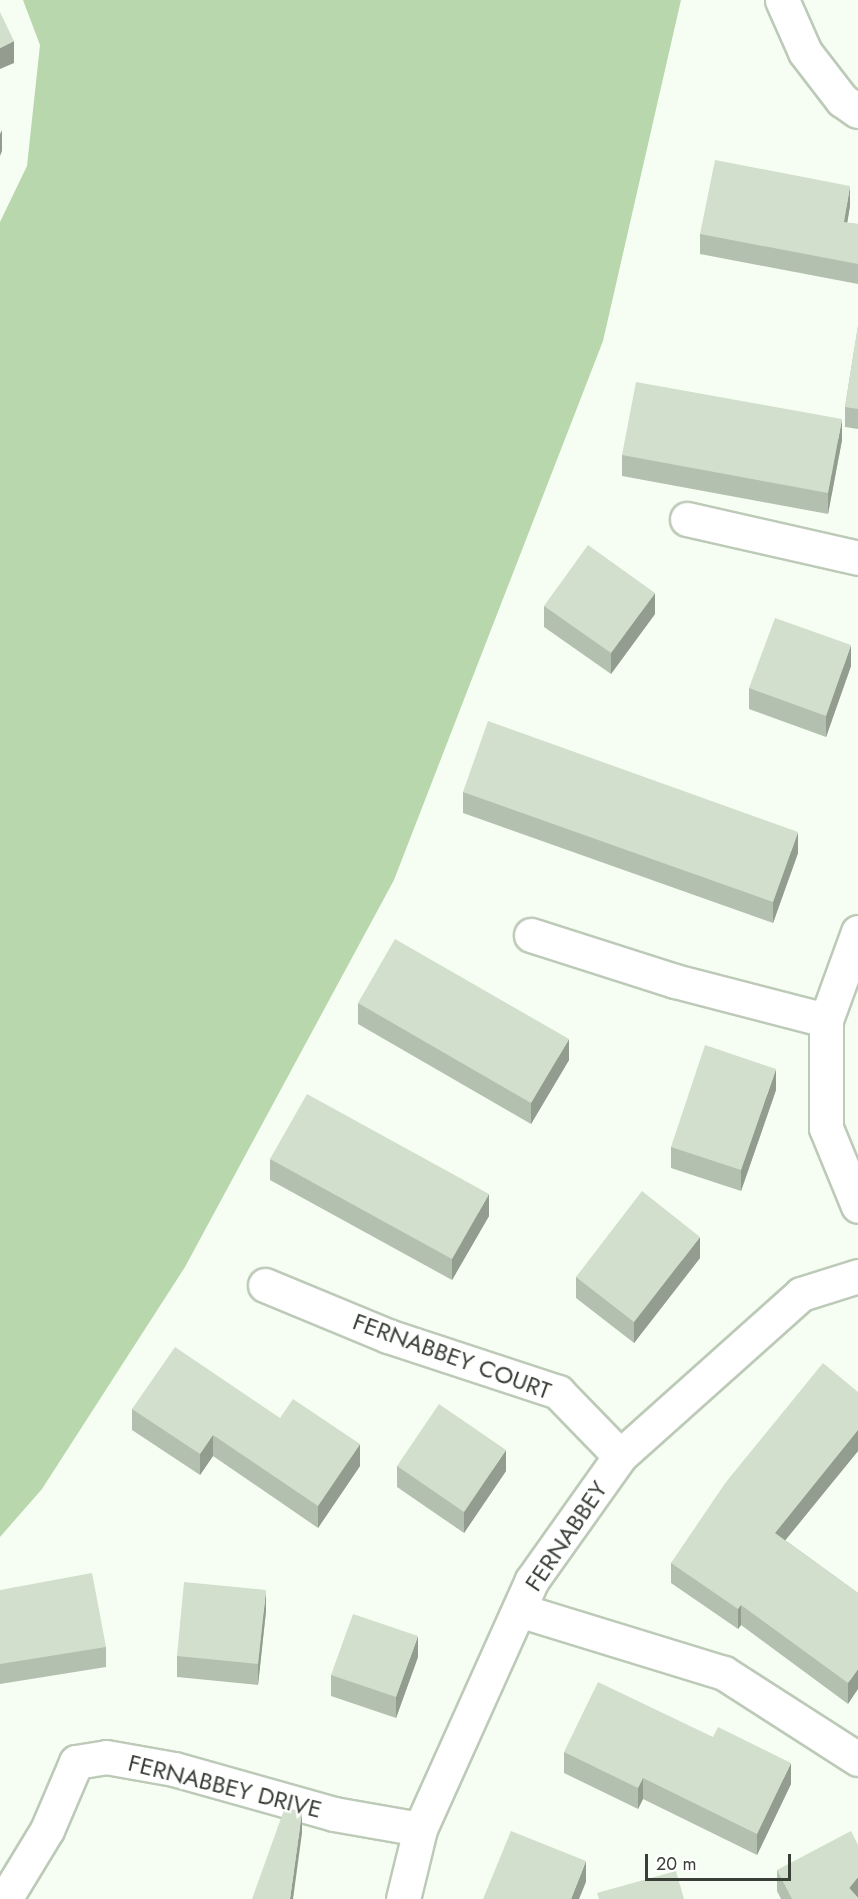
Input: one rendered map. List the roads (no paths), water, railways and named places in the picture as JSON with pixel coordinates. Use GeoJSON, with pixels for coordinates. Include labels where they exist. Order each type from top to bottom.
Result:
{"type":"FeatureCollection","features":[{"type":"Feature","properties":{"kind":"street"},"geometry":{"type":"LineString","coordinates":[[782,0],[805,52],[842,100],[858,111]]}},
{"type":"Feature","properties":{"kind":"street"},"geometry":{"type":"LineString","coordinates":[[687,519],[858,558]]}},
{"type":"Feature","properties":{"kind":"street"},"geometry":{"type":"LineString","coordinates":[[858,932],[826,1020],[826,1128],[858,1206]]}},
{"type":"Feature","properties":{"kind":"street"},"geometry":{"type":"LineString","coordinates":[[531,935],[675,981],[826,1020]]}},
{"type":"Feature","properties":{"kind":"street","name":"FERNABBEY"},"geometry":{"type":"LineString","coordinates":[[403,1899],[420,1829],[532,1580],[620,1455],[801,1294],[858,1276]]}},
{"type":"Feature","properties":{"kind":"street","name":"FERNABBEY COURT"},"geometry":{"type":"LineString","coordinates":[[265,1285],[388,1336],[558,1392],[620,1455]]}},
{"type":"Feature","properties":{"kind":"street"},"geometry":{"type":"LineString","coordinates":[[519,1610],[724,1673],[858,1759]]}},
{"type":"Feature","properties":{"kind":"street","name":"FERNABBEY DRIVE"},"geometry":{"type":"LineString","coordinates":[[6,1899],[47,1830],[76,1762],[106,1757],[174,1769],[334,1814],[420,1829]]}}]}
